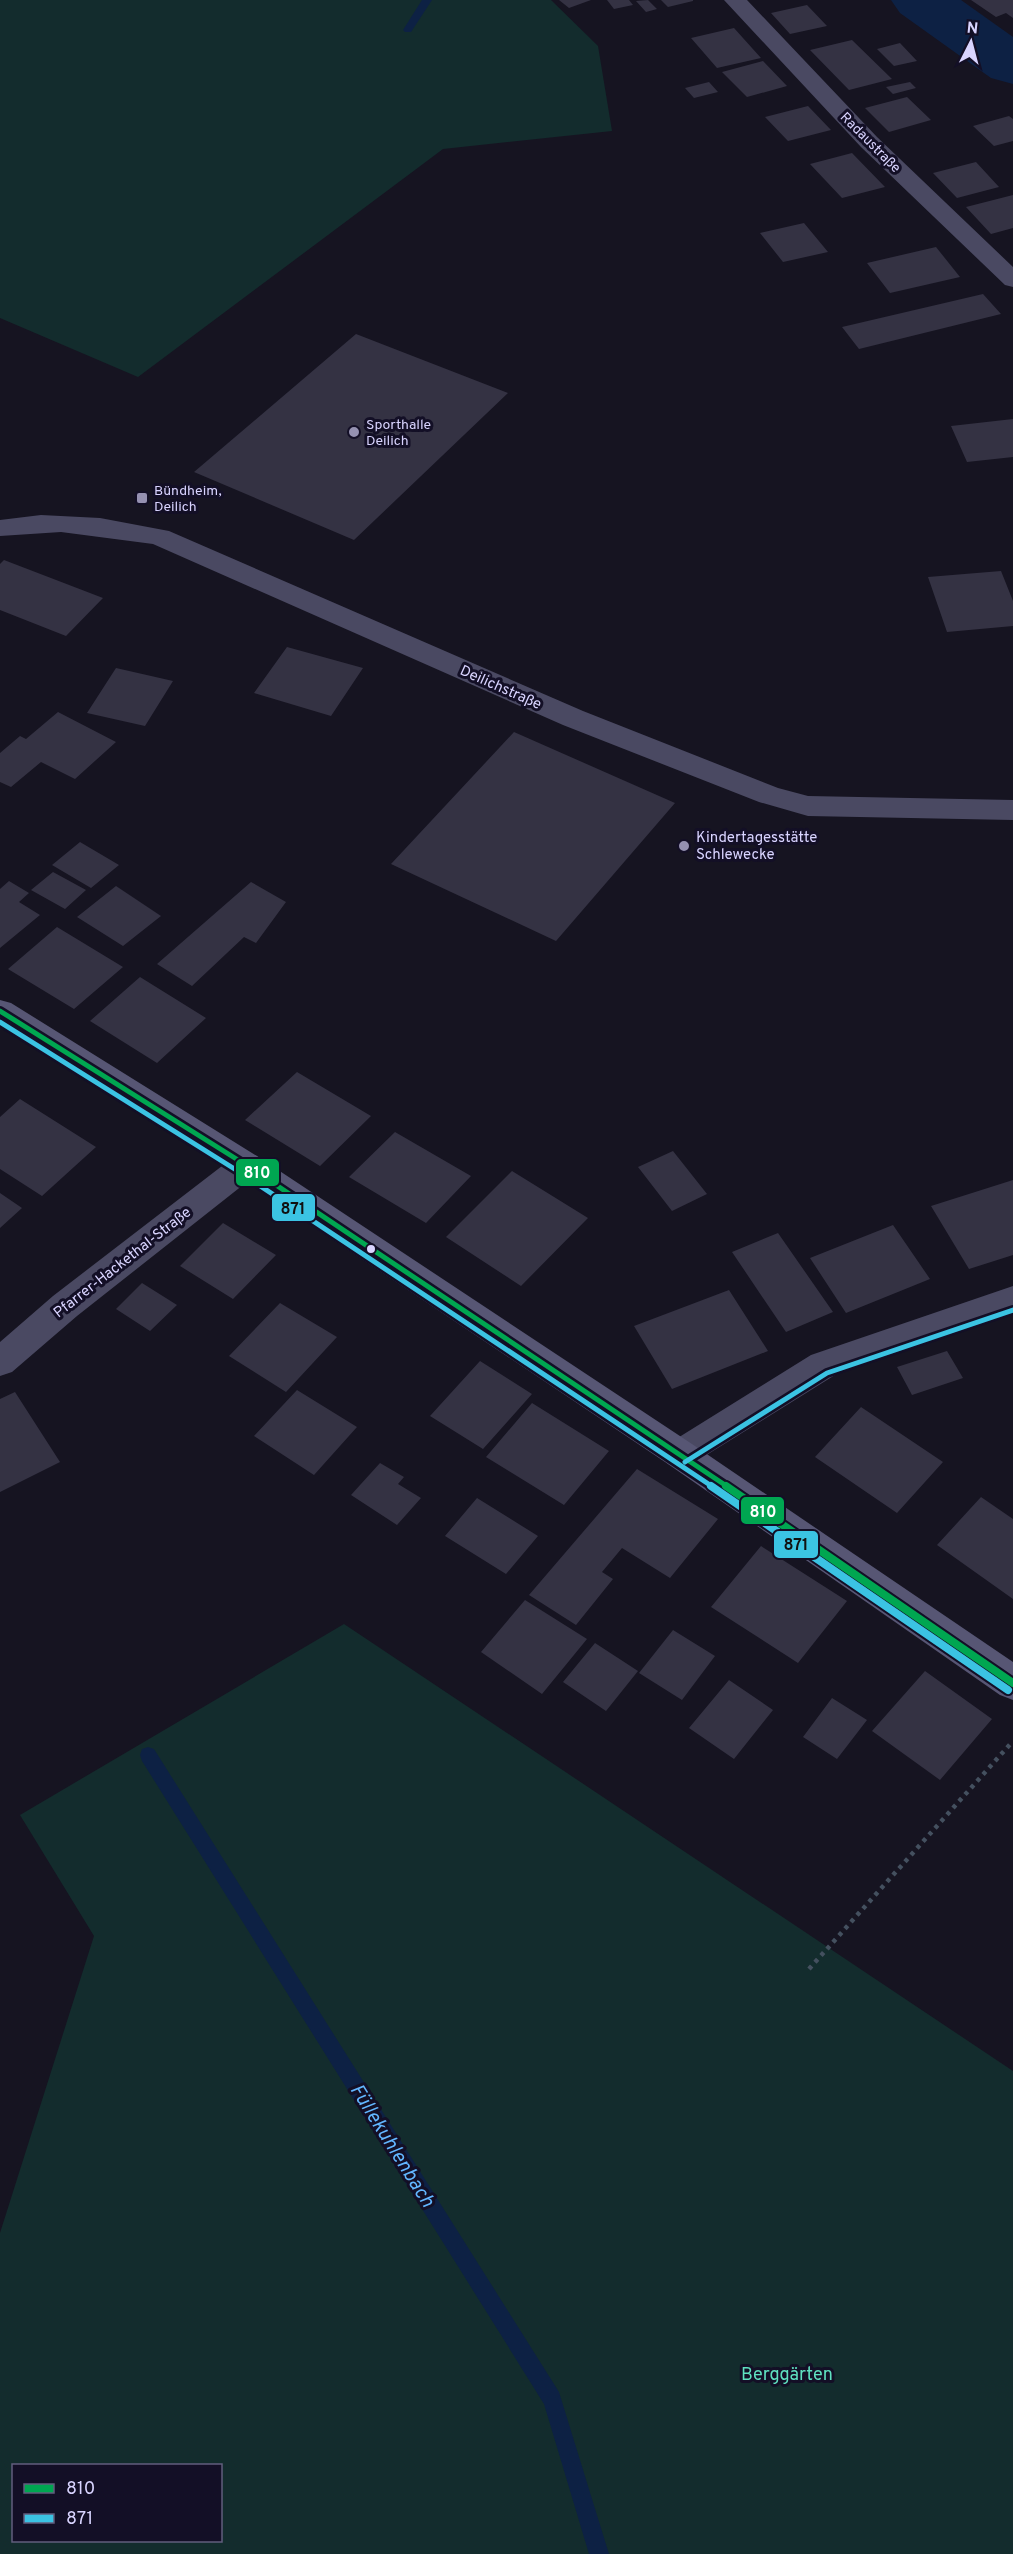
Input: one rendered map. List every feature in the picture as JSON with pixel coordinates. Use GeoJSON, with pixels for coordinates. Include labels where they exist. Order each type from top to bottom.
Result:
{"type":"FeatureCollection","features":[{"type":"Feature","properties":{"kind":"street","name":"Radaustraße"},"geometry":{"type":"LineString","coordinates":[[735,0],[869,142],[1013,280]]}},
{"type":"Feature","properties":{"kind":"street","name":"Deilichstraße"},"geometry":{"type":"LineString","coordinates":[[0,528],[30,522],[72,523],[112,527],[160,537],[573,718],[769,795],[808,806],[1013,810]]}},
{"type":"Feature","properties":{"kind":"street"},"geometry":{"type":"LineString","coordinates":[[0,1011],[246,1165],[680,1454],[1013,1683]]}},
{"type":"Feature","properties":{"kind":"street","name":"Pfarrer-Hackethal-Straße"},"geometry":{"type":"LineString","coordinates":[[0,1362],[65,1306],[246,1165]]}},
{"type":"Feature","properties":{"kind":"street"},"geometry":{"type":"LineString","coordinates":[[680,1454],[823,1365],[1013,1300]]}},
{"type":"Feature","properties":{"kind":"path"},"geometry":{"type":"LineString","coordinates":[[808,1968],[1013,1741]]}},
{"type":"Feature","properties":{"kind":"green space"},"geometry":{"type":"Polygon","coordinates":[[[0,0],[551,0],[598,46],[612,131],[443,149],[138,377],[0,318],[0,0]]]}},
{"type":"Feature","properties":{"kind":"green space","name":"Berggärten"},"geometry":{"type":"Polygon","coordinates":[[[344,1624],[1013,2071],[1013,2554],[0,2554],[0,2233],[94,1936],[20,1815],[344,1624]]]}},
{"type":"Feature","properties":{"kind":"building"},"geometry":{"type":"Polygon","coordinates":[[[559,0],[591,0],[569,8],[559,0]]]}},
{"type":"Feature","properties":{"kind":"building"},"geometry":{"type":"Polygon","coordinates":[[[607,0],[629,0],[633,5],[614,9],[607,0]]]}},
{"type":"Feature","properties":{"kind":"building"},"geometry":{"type":"Polygon","coordinates":[[[648,0],[657,9],[646,12],[636,1],[648,0]]]}},
{"type":"Feature","properties":{"kind":"building"},"geometry":{"type":"Polygon","coordinates":[[[661,0],[693,0],[693,1],[668,7],[661,0]]]}},
{"type":"Feature","properties":{"kind":"building"},"geometry":{"type":"Polygon","coordinates":[[[971,0],[1013,0],[1013,18],[1006,13],[996,17],[971,0]]]}},
{"type":"Feature","properties":{"kind":"building"},"geometry":{"type":"Polygon","coordinates":[[[807,5],[827,26],[790,34],[771,13],[807,5]]]}},
{"type":"Feature","properties":{"kind":"building"},"geometry":{"type":"Polygon","coordinates":[[[734,28],[761,58],[717,68],[691,38],[734,28]]]}},
{"type":"Feature","properties":{"kind":"building"},"geometry":{"type":"Polygon","coordinates":[[[852,40],[892,79],[849,90],[810,50],[852,40]]]}},
{"type":"Feature","properties":{"kind":"building"},"geometry":{"type":"Polygon","coordinates":[[[900,43],[917,61],[894,66],[877,49],[900,43]]]}},
{"type":"Feature","properties":{"kind":"building"},"geometry":{"type":"Polygon","coordinates":[[[763,61],[787,86],[747,97],[722,72],[763,61]]]}},
{"type":"Feature","properties":{"kind":"building"},"geometry":{"type":"Polygon","coordinates":[[[709,82],[718,92],[694,98],[685,88],[709,82]]]}},
{"type":"Feature","properties":{"kind":"building"},"geometry":{"type":"Polygon","coordinates":[[[910,82],[916,88],[893,94],[886,87],[910,82]]]}},
{"type":"Feature","properties":{"kind":"building"},"geometry":{"type":"Polygon","coordinates":[[[907,97],[931,120],[889,132],[865,108],[907,97]]]}},
{"type":"Feature","properties":{"kind":"building"},"geometry":{"type":"Polygon","coordinates":[[[808,106],[831,130],[788,141],[765,117],[808,106]]]}},
{"type":"Feature","properties":{"kind":"building"},"geometry":{"type":"Polygon","coordinates":[[[1009,116],[1013,119],[1013,141],[994,146],[973,126],[1009,116]]]}},
{"type":"Feature","properties":{"kind":"building"},"geometry":{"type":"Polygon","coordinates":[[[852,153],[885,187],[842,198],[810,164],[852,153]]]}},
{"type":"Feature","properties":{"kind":"building"},"geometry":{"type":"Polygon","coordinates":[[[976,162],[999,187],[957,198],[933,173],[976,162]]]}},
{"type":"Feature","properties":{"kind":"building"},"geometry":{"type":"Polygon","coordinates":[[[1013,195],[1013,228],[991,234],[966,207],[1013,195]]]}},
{"type":"Feature","properties":{"kind":"building"},"geometry":{"type":"Polygon","coordinates":[[[804,223],[828,252],[783,262],[760,233],[804,223]]]}},
{"type":"Feature","properties":{"kind":"building"},"geometry":{"type":"Polygon","coordinates":[[[936,247],[960,277],[890,293],[867,263],[936,247]]]}},
{"type":"Feature","properties":{"kind":"building"},"geometry":{"type":"Polygon","coordinates":[[[983,294],[1001,314],[859,349],[842,327],[983,294]]]}},
{"type":"Feature","properties":{"kind":"building","name":"Sporthalle Deilich"},"geometry":{"type":"Polygon","coordinates":[[[356,334],[508,393],[354,540],[194,472],[356,334]]]}},
{"type":"Feature","properties":{"kind":"building"},"geometry":{"type":"Polygon","coordinates":[[[1013,419],[1013,457],[967,462],[951,426],[1013,419]]]}},
{"type":"Feature","properties":{"kind":"building"},"geometry":{"type":"Polygon","coordinates":[[[4,560],[103,598],[66,636],[0,610],[0,564],[4,560]]]}},
{"type":"Feature","properties":{"kind":"building"},"geometry":{"type":"Polygon","coordinates":[[[1001,571],[1013,601],[1013,626],[947,632],[928,577],[1001,571]]]}},
{"type":"Feature","properties":{"kind":"building"},"geometry":{"type":"Polygon","coordinates":[[[287,647],[363,668],[331,716],[254,693],[287,647]]]}},
{"type":"Feature","properties":{"kind":"building"},"geometry":{"type":"Polygon","coordinates":[[[116,668],[173,681],[145,726],[87,713],[116,668]]]}},
{"type":"Feature","properties":{"kind":"building"},"geometry":{"type":"Polygon","coordinates":[[[58,712],[116,742],[75,779],[41,762],[11,787],[0,782],[0,753],[20,736],[26,739],[58,712]]]}},
{"type":"Feature","properties":{"kind":"building"},"geometry":{"type":"Polygon","coordinates":[[[514,732],[675,803],[556,941],[391,864],[514,732]]]}},
{"type":"Feature","properties":{"kind":"building"},"geometry":{"type":"Polygon","coordinates":[[[80,842],[119,865],[91,888],[52,865],[80,842]]]}},
{"type":"Feature","properties":{"kind":"building"},"geometry":{"type":"Polygon","coordinates":[[[53,872],[86,890],[65,909],[31,890],[53,872]]]}},
{"type":"Feature","properties":{"kind":"building"},"geometry":{"type":"Polygon","coordinates":[[[9,881],[29,893],[19,902],[40,915],[0,948],[0,889],[9,881]]]}},
{"type":"Feature","properties":{"kind":"building"},"geometry":{"type":"Polygon","coordinates":[[[251,882],[286,902],[256,943],[244,937],[192,986],[157,964],[251,882]]]}},
{"type":"Feature","properties":{"kind":"building"},"geometry":{"type":"Polygon","coordinates":[[[116,886],[161,916],[123,946],[77,917],[116,886]]]}},
{"type":"Feature","properties":{"kind":"building"},"geometry":{"type":"Polygon","coordinates":[[[57,927],[123,967],[74,1009],[8,969],[57,927]]]}},
{"type":"Feature","properties":{"kind":"building"},"geometry":{"type":"Polygon","coordinates":[[[140,977],[206,1018],[157,1063],[90,1021],[140,977]]]}},
{"type":"Feature","properties":{"kind":"building"},"geometry":{"type":"Polygon","coordinates":[[[297,1072],[371,1116],[320,1166],[245,1120],[297,1072]]]}},
{"type":"Feature","properties":{"kind":"building"},"geometry":{"type":"Polygon","coordinates":[[[20,1099],[96,1147],[42,1196],[0,1169],[0,1117],[20,1099]]]}},
{"type":"Feature","properties":{"kind":"building"},"geometry":{"type":"Polygon","coordinates":[[[395,1132],[471,1176],[426,1223],[349,1177],[395,1132]]]}},
{"type":"Feature","properties":{"kind":"building"},"geometry":{"type":"Polygon","coordinates":[[[673,1151],[707,1194],[672,1211],[638,1167],[673,1151]]]}},
{"type":"Feature","properties":{"kind":"building"},"geometry":{"type":"Polygon","coordinates":[[[512,1171],[588,1218],[521,1286],[446,1237],[512,1171]]]}},
{"type":"Feature","properties":{"kind":"building"},"geometry":{"type":"Polygon","coordinates":[[[1013,1180],[1013,1255],[969,1269],[931,1206],[1013,1180]]]}},
{"type":"Feature","properties":{"kind":"building"},"geometry":{"type":"Polygon","coordinates":[[[0,1193],[22,1208],[0,1228],[0,1193]]]}},
{"type":"Feature","properties":{"kind":"building"},"geometry":{"type":"Polygon","coordinates":[[[223,1223],[276,1255],[233,1299],[180,1266],[223,1223]]]}},
{"type":"Feature","properties":{"kind":"building"},"geometry":{"type":"Polygon","coordinates":[[[893,1225],[930,1279],[846,1313],[810,1258],[893,1225]]]}},
{"type":"Feature","properties":{"kind":"building"},"geometry":{"type":"Polygon","coordinates":[[[778,1233],[833,1312],[786,1332],[732,1252],[778,1233]]]}},
{"type":"Feature","properties":{"kind":"building"},"geometry":{"type":"Polygon","coordinates":[[[142,1283],[177,1305],[150,1331],[116,1309],[142,1283]]]}},
{"type":"Feature","properties":{"kind":"building"},"geometry":{"type":"Polygon","coordinates":[[[729,1290],[768,1351],[672,1389],[634,1326],[729,1290]]]}},
{"type":"Feature","properties":{"kind":"building"},"geometry":{"type":"Polygon","coordinates":[[[280,1303],[337,1337],[286,1392],[229,1356],[280,1303]]]}},
{"type":"Feature","properties":{"kind":"building"},"geometry":{"type":"Polygon","coordinates":[[[947,1351],[963,1378],[912,1395],[897,1367],[947,1351]]]}},
{"type":"Feature","properties":{"kind":"building"},"geometry":{"type":"Polygon","coordinates":[[[480,1361],[532,1394],[483,1449],[430,1416],[480,1361]]]}},
{"type":"Feature","properties":{"kind":"building"},"geometry":{"type":"Polygon","coordinates":[[[297,1390],[357,1427],[314,1475],[254,1436],[297,1390]]]}},
{"type":"Feature","properties":{"kind":"building"},"geometry":{"type":"Polygon","coordinates":[[[15,1392],[60,1462],[0,1492],[0,1399],[15,1392]]]}},
{"type":"Feature","properties":{"kind":"building"},"geometry":{"type":"Polygon","coordinates":[[[532,1403],[609,1451],[564,1505],[486,1457],[532,1403]]]}},
{"type":"Feature","properties":{"kind":"building"},"geometry":{"type":"Polygon","coordinates":[[[861,1407],[943,1462],[897,1513],[815,1457],[861,1407]]]}},
{"type":"Feature","properties":{"kind":"building"},"geometry":{"type":"Polygon","coordinates":[[[380,1463],[404,1477],[398,1484],[421,1498],[397,1525],[351,1495],[380,1463]]]}},
{"type":"Feature","properties":{"kind":"building"},"geometry":{"type":"Polygon","coordinates":[[[637,1469],[718,1519],[670,1578],[622,1548],[602,1572],[613,1579],[576,1625],[529,1595],[637,1469]]]}},
{"type":"Feature","properties":{"kind":"building"},"geometry":{"type":"Polygon","coordinates":[[[981,1497],[1013,1519],[1013,1599],[937,1545],[981,1497]]]}},
{"type":"Feature","properties":{"kind":"building"},"geometry":{"type":"Polygon","coordinates":[[[477,1498],[538,1536],[506,1574],[445,1536],[477,1498]]]}},
{"type":"Feature","properties":{"kind":"building"},"geometry":{"type":"Polygon","coordinates":[[[761,1546],[847,1601],[798,1663],[711,1607],[761,1546]]]}},
{"type":"Feature","properties":{"kind":"building"},"geometry":{"type":"Polygon","coordinates":[[[525,1600],[587,1639],[542,1694],[481,1652],[525,1600]]]}},
{"type":"Feature","properties":{"kind":"building"},"geometry":{"type":"Polygon","coordinates":[[[673,1630],[715,1656],[682,1700],[639,1673],[673,1630]]]}},
{"type":"Feature","properties":{"kind":"building"},"geometry":{"type":"Polygon","coordinates":[[[595,1643],[638,1671],[606,1711],[563,1682],[595,1643]]]}},
{"type":"Feature","properties":{"kind":"building"},"geometry":{"type":"Polygon","coordinates":[[[925,1671],[992,1719],[940,1780],[872,1731],[925,1671]]]}},
{"type":"Feature","properties":{"kind":"building"},"geometry":{"type":"Polygon","coordinates":[[[729,1680],[773,1710],[734,1759],[689,1728],[729,1680]]]}},
{"type":"Feature","properties":{"kind":"building"},"geometry":{"type":"Polygon","coordinates":[[[832,1698],[867,1720],[837,1759],[803,1737],[832,1698]]]}},
{"type":"Feature","properties":{"kind":"waterway","name":"Füllekuhlenbach"},"geometry":{"type":"LineString","coordinates":[[408,30],[427,0]]}},
{"type":"Feature","properties":{"kind":"waterway"},"geometry":{"type":"LineString","coordinates":[[921,0],[1013,65]]}},
{"type":"Feature","properties":{"kind":"waterway","name":"Füllekuhlenbach"},"geometry":{"type":"LineString","coordinates":[[148,1755],[552,2399],[599,2554]]}},
{"type":"Feature","properties":{"kind":"transit line","name":"810"},"geometry":{"type":"LineString","coordinates":[[0,1011],[246,1165],[680,1454],[1013,1683]]}},
{"type":"Feature","properties":{"kind":"transit line","name":"871"},"geometry":{"type":"LineString","coordinates":[[0,1022],[241,1173],[675,1461],[1008,1690]]}},
{"type":"Feature","properties":{"kind":"transit line","name":"871"},"geometry":{"type":"LineString","coordinates":[[685,1462],[827,1373],[1013,1310]]}},
{"type":"Feature","properties":{"kind":"place","name":"Sporthalle Deilich"},"geometry":{"type":"Point","coordinates":[354,432]}},
{"type":"Feature","properties":{"kind":"place","name":"Bündheim, Deilich"},"geometry":{"type":"Point","coordinates":[142,498]}},
{"type":"Feature","properties":{"kind":"place","name":"Kindertagesstätte Schlewecke"},"geometry":{"type":"Point","coordinates":[684,846]}}]}
